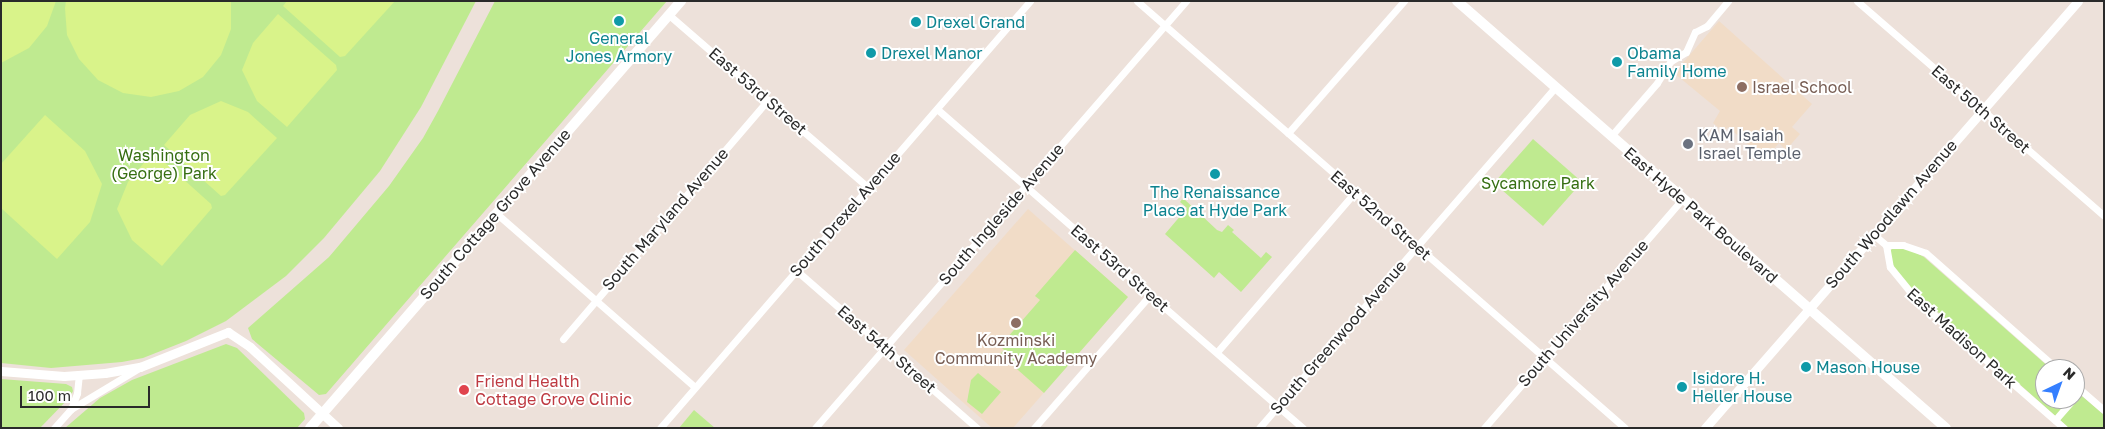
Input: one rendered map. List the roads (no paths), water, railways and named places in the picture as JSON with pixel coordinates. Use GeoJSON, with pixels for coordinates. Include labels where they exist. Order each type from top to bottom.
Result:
{"type":"FeatureCollection","features":[{"type":"Feature","properties":{"kind":"main road","name":"South Cottage Grove Avenue"},"geometry":{"type":"LineString","coordinates":[[310,428],[681,1]]}},
{"type":"Feature","properties":{"kind":"main road","name":"East Hyde Park Boulevard"},"geometry":{"type":"LineString","coordinates":[[1457,1],[1809,308],[1941,426]]}},
{"type":"Feature","properties":{"kind":"street","name":"South Drexel Avenue"},"geometry":{"type":"LineString","coordinates":[[660,428],[1030,1]]}},
{"type":"Feature","properties":{"kind":"street","name":"East 52nd Street"},"geometry":{"type":"LineString","coordinates":[[1137,1],[1625,428]]}},
{"type":"Feature","properties":{"kind":"street","name":"South Ingleside Avenue"},"geometry":{"type":"LineString","coordinates":[[815,428],[1186,1]]}},
{"type":"Feature","properties":{"kind":"street"},"geometry":{"type":"LineString","coordinates":[[1288,133],[1404,1]]}},
{"type":"Feature","properties":{"kind":"street"},"geometry":{"type":"LineString","coordinates":[[1611,136],[1658,83],[1671,61],[1686,52],[1695,32],[1707,26],[1728,1]]}},
{"type":"Feature","properties":{"kind":"street","name":"East 50th Street"},"geometry":{"type":"LineString","coordinates":[[1857,1],[2104,216]]}},
{"type":"Feature","properties":{"kind":"street","name":"South Woodlawn Avenue"},"geometry":{"type":"LineString","coordinates":[[1704,428],[2078,1]]}},
{"type":"Feature","properties":{"kind":"street","name":"East 53rd Street"},"geometry":{"type":"LineString","coordinates":[[669,14],[869,188]]}},
{"type":"Feature","properties":{"kind":"street","name":"South Greenwood Avenue"},"geometry":{"type":"LineString","coordinates":[[1259,428],[1555,87]]}},
{"type":"Feature","properties":{"kind":"street","name":"South Maryland Avenue"},"geometry":{"type":"LineString","coordinates":[[563,339],[768,100]]}},
{"type":"Feature","properties":{"kind":"street","name":"East 53rd Street"},"geometry":{"type":"LineString","coordinates":[[937,109],[1303,428]]}},
{"type":"Feature","properties":{"kind":"street"},"geometry":{"type":"LineString","coordinates":[[1217,352],[1355,192]]}},
{"type":"Feature","properties":{"kind":"street","name":"South University Avenue"},"geometry":{"type":"LineString","coordinates":[[1484,428],[1683,198]]}},
{"type":"Feature","properties":{"kind":"street"},"geometry":{"type":"LineString","coordinates":[[496,213],[695,388]]}},
{"type":"Feature","properties":{"kind":"street"},"geometry":{"type":"LineString","coordinates":[[1874,235],[1886,245],[1903,244],[1926,253],[2046,359]]}},
{"type":"Feature","properties":{"kind":"street","name":"East Madison Park"},"geometry":{"type":"LineString","coordinates":[[1886,245],[1890,267],[1916,300],[2064,428]]}},
{"type":"Feature","properties":{"kind":"street","name":"East 54th Street"},"geometry":{"type":"LineString","coordinates":[[797,271],[977,428]]}},
{"type":"Feature","properties":{"kind":"street"},"geometry":{"type":"LineString","coordinates":[[1034,428],[1151,294]]}},
{"type":"Feature","properties":{"kind":"street"},"geometry":{"type":"LineString","coordinates":[[54,428],[71,409],[140,367],[228,332],[250,347],[338,428]]}},
{"type":"Feature","properties":{"kind":"street"},"geometry":{"type":"LineString","coordinates":[[1,371],[22,374],[79,375],[106,373],[140,367]]}},
{"type":"Feature","properties":{"kind":"street"},"geometry":{"type":"LineString","coordinates":[[71,409],[77,393],[79,375]]}},
{"type":"Feature","properties":{"kind":"street"},"geometry":{"type":"LineString","coordinates":[[2085,394],[2104,410]]}},
{"type":"Feature","properties":{"kind":"street"},"geometry":{"type":"LineString","coordinates":[[2055,420],[2064,409]]}},
{"type":"Feature","properties":{"kind":"place","name":"General Jones Armory"},"geometry":{"type":"Point","coordinates":[619,21]}},
{"type":"Feature","properties":{"kind":"place","name":"Drexel Grand"},"geometry":{"type":"Point","coordinates":[916,22]}},
{"type":"Feature","properties":{"kind":"place","name":"Drexel Manor"},"geometry":{"type":"Point","coordinates":[871,53]}},
{"type":"Feature","properties":{"kind":"place","name":"Obama Family Home"},"geometry":{"type":"Point","coordinates":[1617,62]}},
{"type":"Feature","properties":{"kind":"place","name":"Israel School"},"geometry":{"type":"Point","coordinates":[1742,87]}},
{"type":"Feature","properties":{"kind":"place","name":"KAM Isaiah Israel Temple"},"geometry":{"type":"Point","coordinates":[1688,144]}},
{"type":"Feature","properties":{"kind":"place","name":"The Renaissance Place at Hyde Park"},"geometry":{"type":"Point","coordinates":[1215,174]}},
{"type":"Feature","properties":{"kind":"place","name":"Kozminski Community Academy"},"geometry":{"type":"Point","coordinates":[1016,323]}},
{"type":"Feature","properties":{"kind":"place","name":"Mason House"},"geometry":{"type":"Point","coordinates":[1806,367]}},
{"type":"Feature","properties":{"kind":"place","name":"Isidore H. Heller House"},"geometry":{"type":"Point","coordinates":[1682,387]}},
{"type":"Feature","properties":{"kind":"place","name":"Friend Health Cottage Grove Clinic"},"geometry":{"type":"Point","coordinates":[464,390]}},
{"type":"Feature","properties":{"kind":"park label","name":"Washington (George) Park"},"geometry":{"type":"Point","coordinates":[164,164]}},
{"type":"Feature","properties":{"kind":"park label","name":"Sycamore Park"},"geometry":{"type":"Point","coordinates":[1538,183]}}]}
